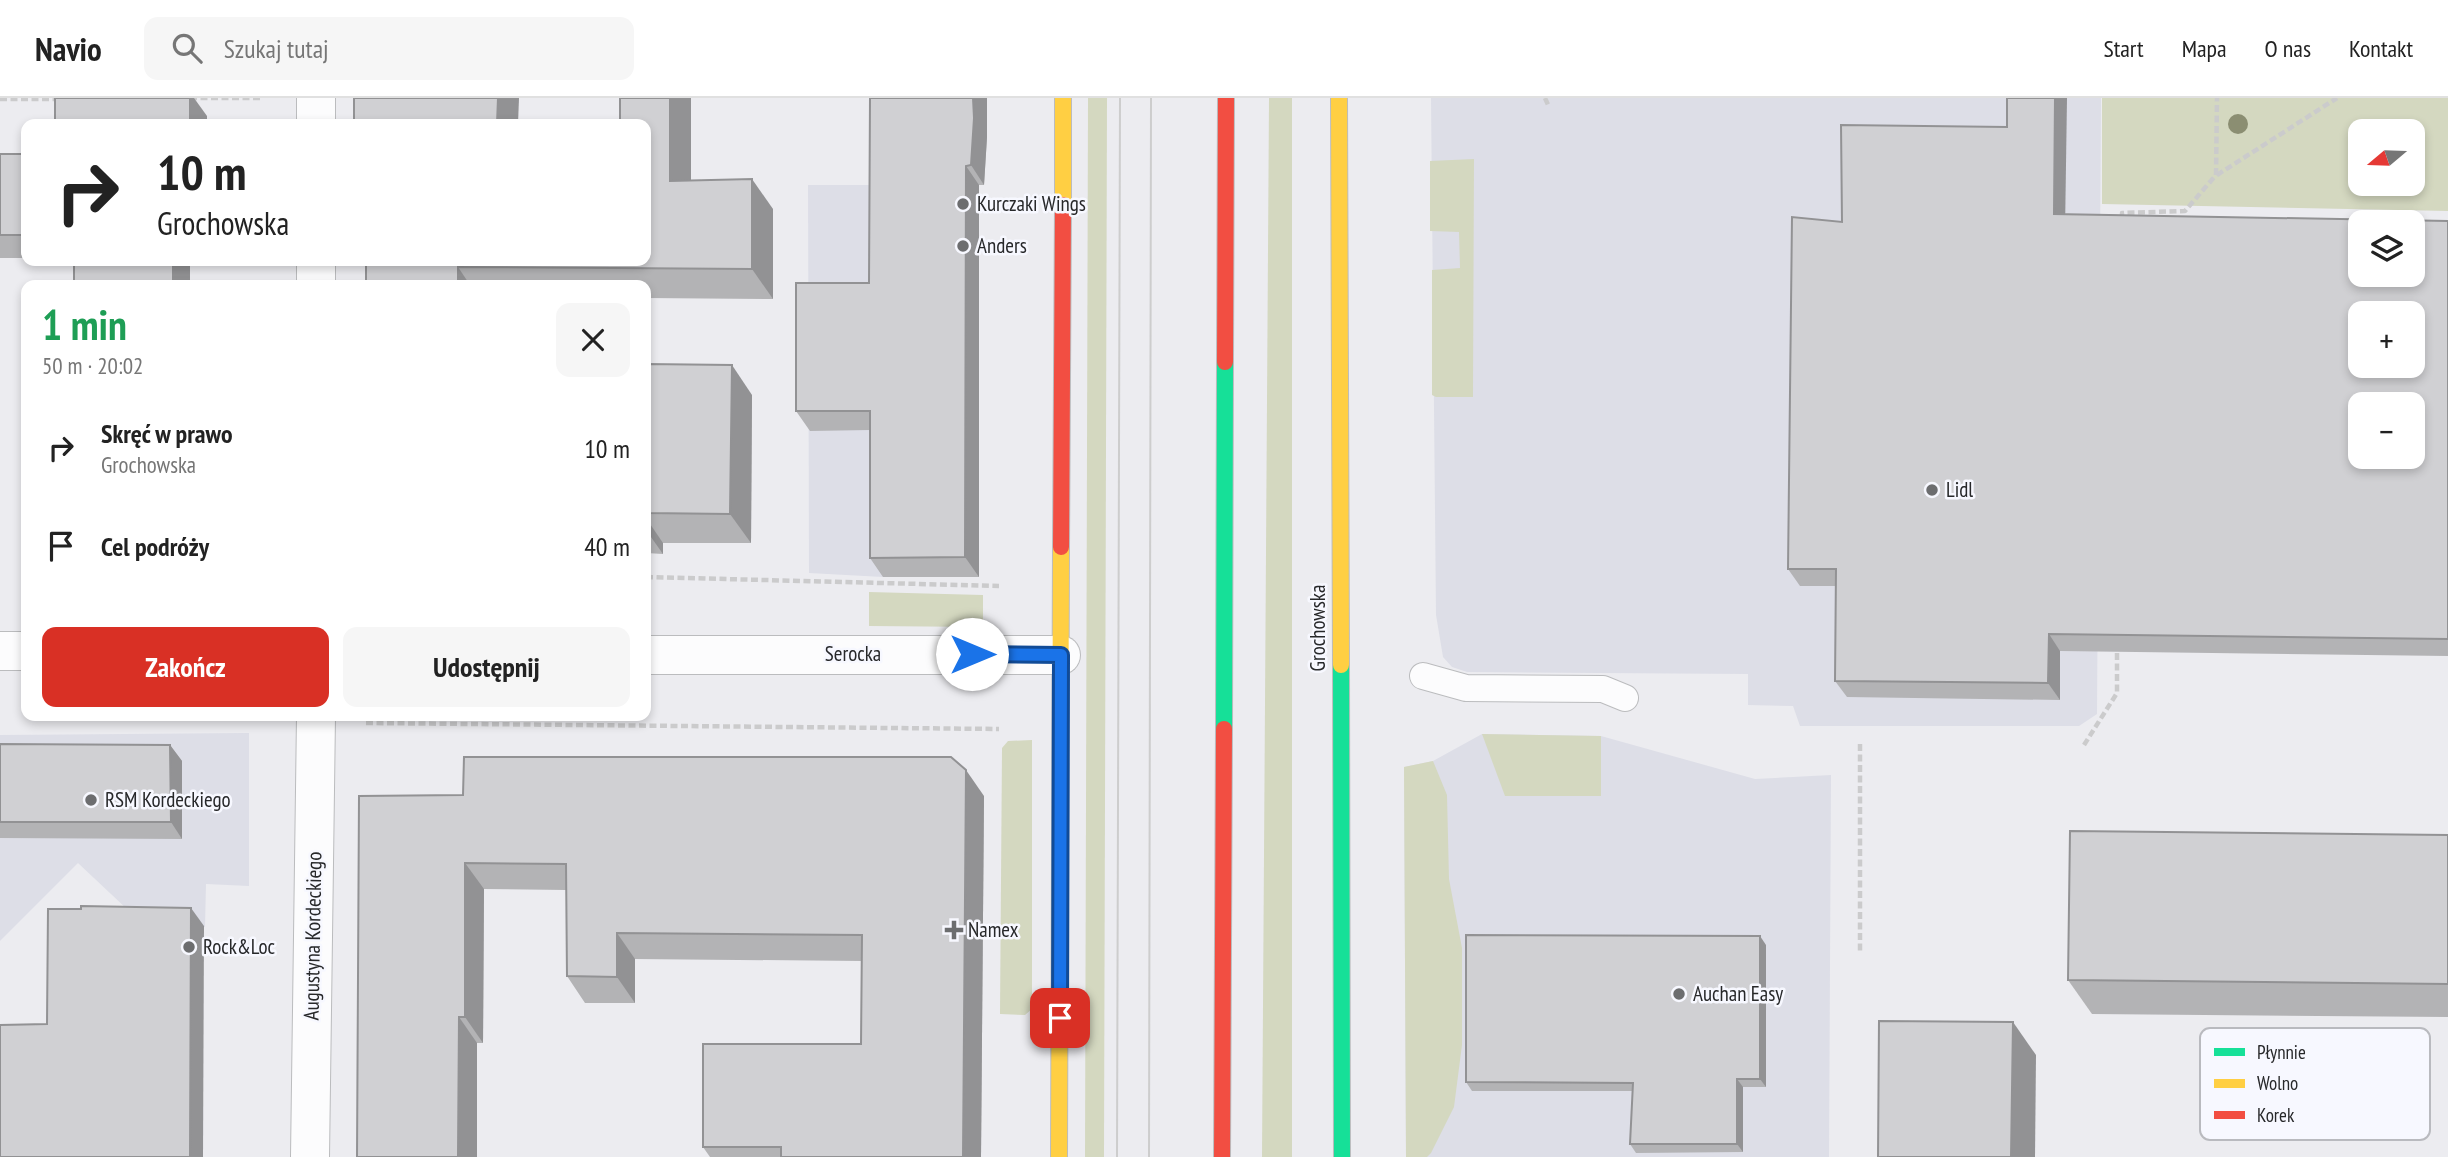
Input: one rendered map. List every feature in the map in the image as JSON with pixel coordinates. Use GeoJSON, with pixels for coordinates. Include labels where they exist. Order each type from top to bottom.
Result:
{"type":"FeatureCollection","features":[{"type":"Feature","properties":{"kind":"main road"},"geometry":{"type":"LineString","coordinates":[[1059,1157],[1063,98]]}},
{"type":"Feature","properties":{"kind":"main road"},"geometry":{"type":"LineString","coordinates":[[1222,1157],[1226,98]]}},
{"type":"Feature","properties":{"kind":"main road","name":"Grochowska"},"geometry":{"type":"LineString","coordinates":[[1339,98],[1342,1157]]}},
{"type":"Feature","properties":{"kind":"street"},"geometry":{"type":"LineString","coordinates":[[316,98],[316,119]]}},
{"type":"Feature","properties":{"kind":"street"},"geometry":{"type":"LineString","coordinates":[[0,651],[21,651]]}},
{"type":"Feature","properties":{"kind":"street","name":"Serocka"},"geometry":{"type":"LineString","coordinates":[[651,655],[1061,655]]}},
{"type":"Feature","properties":{"kind":"street","name":"Augustyna Kordeckiego"},"geometry":{"type":"LineString","coordinates":[[310,1157],[316,721]]}},
{"type":"Feature","properties":{"kind":"lane"},"geometry":{"type":"LineString","coordinates":[[1423,676],[1466,688],[1602,689],[1625,698]]}},
{"type":"Feature","properties":{"kind":"path"},"geometry":{"type":"LineString","coordinates":[[178,98],[261,98]]}},
{"type":"Feature","properties":{"kind":"path"},"geometry":{"type":"LineString","coordinates":[[1545,98],[1549,107]]}},
{"type":"Feature","properties":{"kind":"path"},"geometry":{"type":"LineString","coordinates":[[2216,176],[2217,98]]}},
{"type":"Feature","properties":{"kind":"path"},"geometry":{"type":"LineString","coordinates":[[2122,227],[2122,213],[2185,211],[2216,176],[2337,98]]}},
{"type":"Feature","properties":{"kind":"path"},"geometry":{"type":"LineString","coordinates":[[0,99],[69,99]]}},
{"type":"Feature","properties":{"kind":"path"},"geometry":{"type":"LineString","coordinates":[[651,577],[999,586]]}},
{"type":"Feature","properties":{"kind":"path"},"geometry":{"type":"LineString","coordinates":[[2084,745],[2117,693],[2117,638]]}},
{"type":"Feature","properties":{"kind":"path"},"geometry":{"type":"LineString","coordinates":[[365,723],[999,729]]}},
{"type":"Feature","properties":{"kind":"path"},"geometry":{"type":"LineString","coordinates":[[1860,744],[1860,951]]}},
{"type":"Feature","properties":{"kind":"shaded area"},"geometry":{"type":"Polygon","coordinates":[[[1431,98],[2101,98],[2097,714],[2079,726],[1800,726],[1793,706],[1748,705],[1748,674],[1467,672],[1452,667],[1443,657],[1436,615],[1431,98]]]}},
{"type":"Feature","properties":{"kind":"shaded area"},"geometry":{"type":"Polygon","coordinates":[[[808,185],[979,185],[979,577],[883,577],[809,573],[808,185]]]}},
{"type":"Feature","properties":{"kind":"shaded area"},"geometry":{"type":"Polygon","coordinates":[[[249,733],[249,886],[206,884],[205,927],[144,925],[78,863],[0,941],[0,735],[249,733]]]}},
{"type":"Feature","properties":{"kind":"shaded area"},"geometry":{"type":"Polygon","coordinates":[[[1482,734],[1601,736],[1755,779],[1831,775],[1829,1157],[1406,1157],[1404,767],[1433,761],[1482,734]]]}},
{"type":"Feature","properties":{"kind":"green space"},"geometry":{"type":"Polygon","coordinates":[[[1088,98],[1107,98],[1104,1157],[1085,1157],[1088,98]]]}},
{"type":"Feature","properties":{"kind":"green space"},"geometry":{"type":"Polygon","coordinates":[[[1269,98],[1292,98],[1292,1157],[1262,1157],[1269,98]]]}},
{"type":"Feature","properties":{"kind":"green space"},"geometry":{"type":"Polygon","coordinates":[[[2102,98],[2448,98],[2448,211],[2102,204],[2102,98]]]}},
{"type":"Feature","properties":{"kind":"green space"},"geometry":{"type":"Polygon","coordinates":[[[1474,159],[1473,397],[1436,397],[1432,395],[1432,270],[1460,268],[1459,232],[1430,231],[1430,161],[1474,159]]]}},
{"type":"Feature","properties":{"kind":"green space"},"geometry":{"type":"Polygon","coordinates":[[[869,592],[983,595],[983,627],[869,626],[869,592]]]}},
{"type":"Feature","properties":{"kind":"green space"},"geometry":{"type":"Polygon","coordinates":[[[1482,734],[1601,736],[1601,796],[1505,796],[1482,734]]]}},
{"type":"Feature","properties":{"kind":"green space"},"geometry":{"type":"Polygon","coordinates":[[[1032,740],[1032,1009],[1025,1015],[1000,1014],[1002,748],[1008,741],[1032,740]]]}},
{"type":"Feature","properties":{"kind":"green space"},"geometry":{"type":"Polygon","coordinates":[[[1433,761],[1447,795],[1449,879],[1462,948],[1462,1045],[1454,1107],[1431,1153],[1427,1157],[1406,1157],[1404,767],[1433,761]]]}},
{"type":"Feature","properties":{"kind":"building"},"geometry":{"type":"Polygon","coordinates":[[[55,98],[190,98],[190,119],[55,119],[55,98]]]}},
{"type":"Feature","properties":{"kind":"building"},"geometry":{"type":"Polygon","coordinates":[[[354,98],[498,98],[497,119],[354,119],[354,98]]]}},
{"type":"Feature","properties":{"kind":"building"},"geometry":{"type":"Polygon","coordinates":[[[620,98],[670,98],[670,181],[752,179],[752,269],[458,267],[458,280],[366,280],[366,266],[651,266],[651,119],[620,119],[620,98]]]}},
{"type":"Feature","properties":{"kind":"building"},"geometry":{"type":"Polygon","coordinates":[[[870,98],[973,98],[971,165],[966,166],[965,557],[870,558],[870,411],[796,411],[796,283],[869,283],[870,98]]]}},
{"type":"Feature","properties":{"kind":"building"},"geometry":{"type":"Polygon","coordinates":[[[2007,98],[2055,98],[2054,214],[2348,219],[2348,287],[2425,287],[2425,221],[2448,221],[2448,639],[2049,634],[2048,683],[1835,681],[1836,569],[1788,569],[1792,217],[1842,222],[1841,125],[2007,127],[2007,98]]]}},
{"type":"Feature","properties":{"kind":"building"},"geometry":{"type":"Polygon","coordinates":[[[0,154],[21,154],[21,235],[0,235],[0,154]]]}},
{"type":"Feature","properties":{"kind":"building"},"geometry":{"type":"Polygon","coordinates":[[[74,266],[173,266],[173,280],[74,280],[74,266]]]}},
{"type":"Feature","properties":{"kind":"building"},"geometry":{"type":"Polygon","coordinates":[[[651,364],[732,365],[730,514],[651,513],[651,364]]]}},
{"type":"Feature","properties":{"kind":"building","name":"RSM Kordeckiego"},"geometry":{"type":"Polygon","coordinates":[[[0,744],[170,745],[171,822],[0,822],[0,744]]]}},
{"type":"Feature","properties":{"kind":"building"},"geometry":{"type":"Polygon","coordinates":[[[464,757],[951,757],[966,770],[963,1157],[781,1157],[781,1147],[703,1147],[703,1044],[861,1044],[862,935],[617,933],[617,977],[567,976],[566,864],[465,863],[465,1017],[459,1017],[458,1157],[357,1157],[359,796],[463,795],[464,757]]]}},
{"type":"Feature","properties":{"kind":"building"},"geometry":{"type":"Polygon","coordinates":[[[2070,831],[2448,835],[2448,984],[2068,980],[2070,831]]]}},
{"type":"Feature","properties":{"kind":"building"},"geometry":{"type":"Polygon","coordinates":[[[81,906],[191,908],[190,1157],[0,1157],[0,1025],[47,1024],[48,909],[81,909],[81,906]]]}},
{"type":"Feature","properties":{"kind":"building"},"geometry":{"type":"Polygon","coordinates":[[[1466,935],[1760,936],[1760,1079],[1737,1079],[1737,1144],[1630,1144],[1633,1083],[1466,1082],[1466,935]]]}},
{"type":"Feature","properties":{"kind":"building"},"geometry":{"type":"Polygon","coordinates":[[[1879,1021],[2013,1022],[2011,1157],[1878,1157],[1879,1021]]]}},
{"type":"Feature","properties":{"kind":"tram line"},"geometry":{"type":"LineString","coordinates":[[1117,1157],[1120,98]]}},
{"type":"Feature","properties":{"kind":"tram line"},"geometry":{"type":"LineString","coordinates":[[1149,1157],[1151,98]]}},
{"type":"Feature","properties":{"kind":"traffic: fast"},"geometry":{"type":"LineString","coordinates":[[1224,729],[1225,362]]}},
{"type":"Feature","properties":{"kind":"traffic: fast"},"geometry":{"type":"LineString","coordinates":[[1341,665],[1342,1157]]}},
{"type":"Feature","properties":{"kind":"traffic: slow"},"geometry":{"type":"LineString","coordinates":[[1063,98],[1063,205]]}},
{"type":"Feature","properties":{"kind":"traffic: slow"},"geometry":{"type":"LineString","coordinates":[[1339,98],[1341,665]]}},
{"type":"Feature","properties":{"kind":"traffic: slow"},"geometry":{"type":"LineString","coordinates":[[1059,1157],[1061,547]]}},
{"type":"Feature","properties":{"kind":"traffic: jam"},"geometry":{"type":"LineString","coordinates":[[1225,362],[1226,98]]}},
{"type":"Feature","properties":{"kind":"traffic: jam"},"geometry":{"type":"LineString","coordinates":[[1061,547],[1063,205]]}},
{"type":"Feature","properties":{"kind":"traffic: jam"},"geometry":{"type":"LineString","coordinates":[[1222,1157],[1224,729]]}},
{"type":"Feature","properties":{"kind":"place","name":"Kurczaki Wings"},"geometry":{"type":"Point","coordinates":[963,204]}},
{"type":"Feature","properties":{"kind":"place","name":"Anders"},"geometry":{"type":"Point","coordinates":[963,246]}},
{"type":"Feature","properties":{"kind":"place","name":"Lidl"},"geometry":{"type":"Point","coordinates":[1932,490]}},
{"type":"Feature","properties":{"kind":"place","name":"RSM Kordeckiego"},"geometry":{"type":"Point","coordinates":[91,800]}},
{"type":"Feature","properties":{"kind":"place","name":"Namex"},"geometry":{"type":"Point","coordinates":[954,930]}},
{"type":"Feature","properties":{"kind":"place","name":"Rock&Loc"},"geometry":{"type":"Point","coordinates":[189,947]}},
{"type":"Feature","properties":{"kind":"place","name":"Auchan Easy"},"geometry":{"type":"Point","coordinates":[1679,994]}},
{"type":"Feature","properties":{"kind":"route"},"geometry":{"type":"LineString","coordinates":[[972,654],[1061,655],[1060,1018]]}}]}
